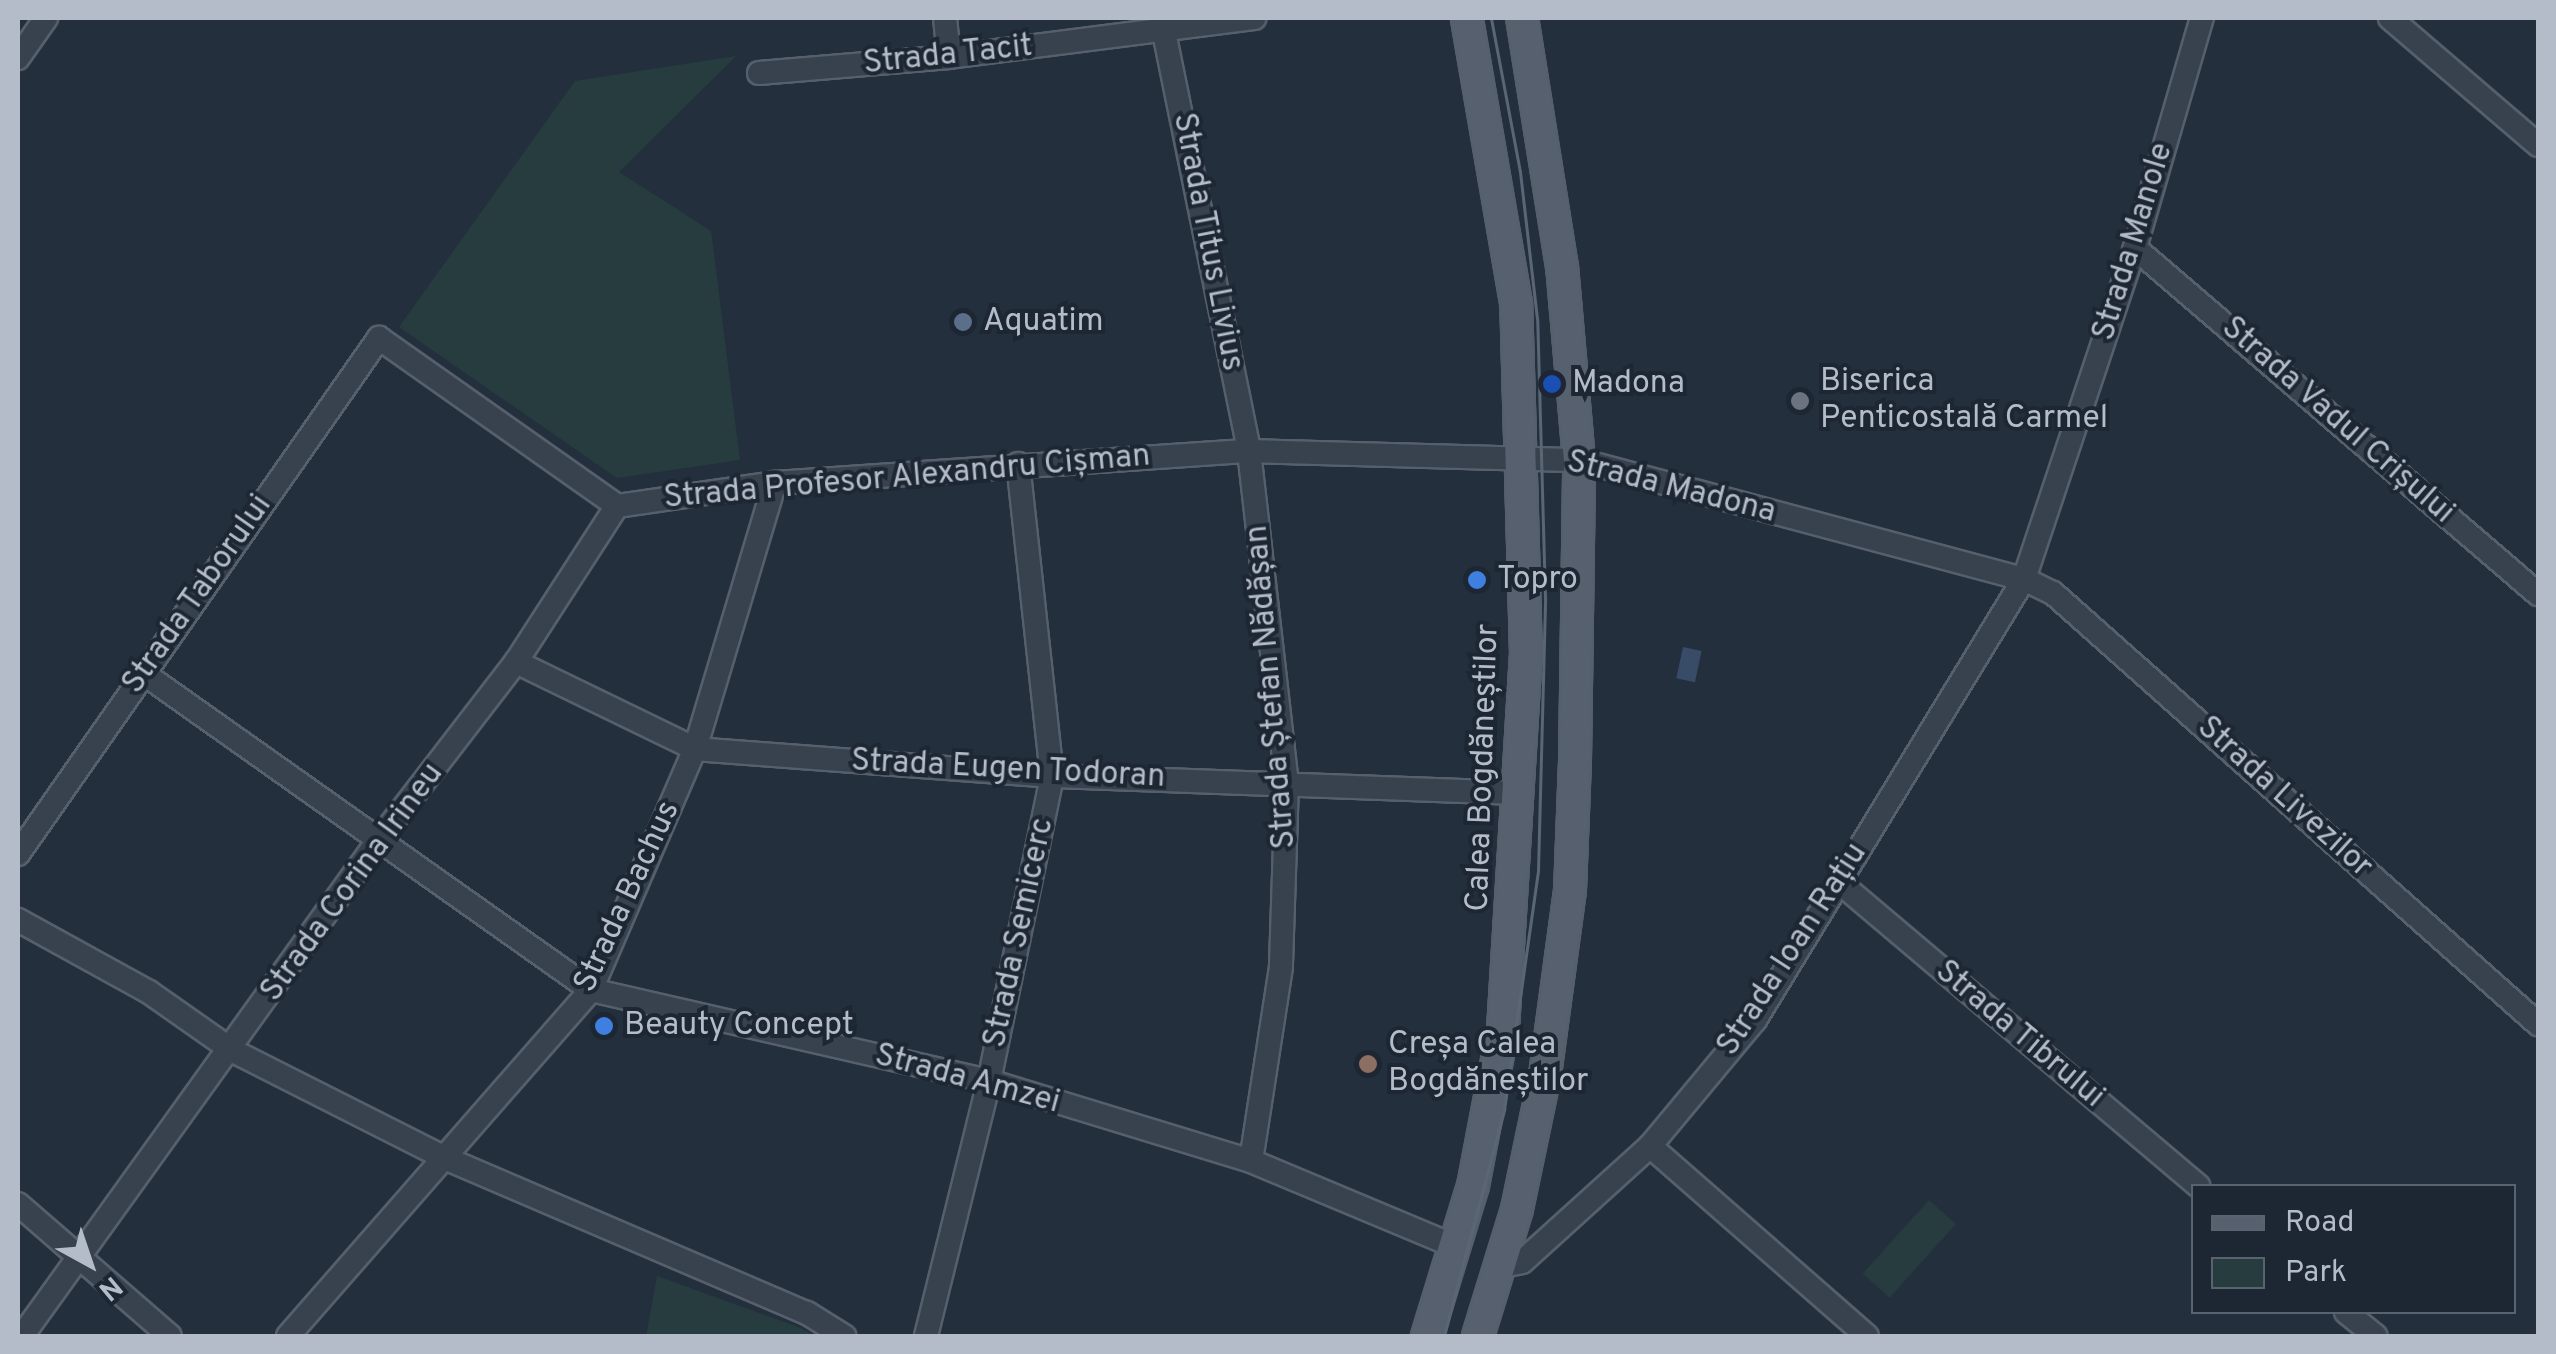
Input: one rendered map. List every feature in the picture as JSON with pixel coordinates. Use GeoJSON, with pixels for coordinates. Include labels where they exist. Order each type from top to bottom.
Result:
{"type":"FeatureCollection","features":[{"type":"Feature","properties":{"kind":"main road","name":"Calea Bogdăneștilor"},"geometry":{"type":"LineString","coordinates":[[1427,1336],[1473,1186],[1503,1029],[1520,793],[1522,457],[1516,303],[1467,18]]}},
{"type":"Feature","properties":{"kind":"main road"},"geometry":{"type":"LineString","coordinates":[[1478,1336],[1502,1266],[1544,1075],[1570,891],[1579,460],[1562,267],[1522,18]]}},
{"type":"Feature","properties":{"kind":"street"},"geometry":{"type":"LineString","coordinates":[[18,58],[46,18]]}},
{"type":"Feature","properties":{"kind":"street"},"geometry":{"type":"LineString","coordinates":[[945,18],[949,57]]}},
{"type":"Feature","properties":{"kind":"street","name":"Strada Tacit"},"geometry":{"type":"LineString","coordinates":[[758,73],[949,57],[1255,18]]}},
{"type":"Feature","properties":{"kind":"street","name":"Strada Manole"},"geometry":{"type":"LineString","coordinates":[[2024,579],[2136,248],[2202,18]]}},
{"type":"Feature","properties":{"kind":"street"},"geometry":{"type":"LineString","coordinates":[[2390,18],[2538,146]]}},
{"type":"Feature","properties":{"kind":"street","name":"Strada Titus Livius"},"geometry":{"type":"LineString","coordinates":[[1164,32],[1249,451]]}},
{"type":"Feature","properties":{"kind":"street","name":"Strada Vadul Crișului"},"geometry":{"type":"LineString","coordinates":[[2136,248],[2538,594]]}},
{"type":"Feature","properties":{"kind":"street","name":"Strada Profesor Alexandru Cișman"},"geometry":{"type":"LineString","coordinates":[[379,338],[616,506],[775,483],[1249,451]]}},
{"type":"Feature","properties":{"kind":"street","name":"Strada Taborului"},"geometry":{"type":"LineString","coordinates":[[18,854],[379,338]]}},
{"type":"Feature","properties":{"kind":"street","name":"Strada Madona"},"geometry":{"type":"LineString","coordinates":[[1249,451],[1579,460],[2024,579]]}},
{"type":"Feature","properties":{"kind":"street","name":"Strada Ștefan Nădășan"},"geometry":{"type":"LineString","coordinates":[[1249,451],[1286,784],[1281,967],[1251,1161]]}},
{"type":"Feature","properties":{"kind":"street","name":"Strada Semicerc"},"geometry":{"type":"LineString","coordinates":[[926,1336],[989,1081],[1052,776],[1018,464]]}},
{"type":"Feature","properties":{"kind":"street","name":"Strada Bachus"},"geometry":{"type":"LineString","coordinates":[[288,1336],[447,1159],[591,990],[695,750],[775,483]]}},
{"type":"Feature","properties":{"kind":"street","name":"Strada Corina Irineu"},"geometry":{"type":"LineString","coordinates":[[22,1336],[233,1051],[378,841],[516,662],[616,506]]}},
{"type":"Feature","properties":{"kind":"street","name":"Strada Ioan Rațiu"},"geometry":{"type":"LineString","coordinates":[[1502,1266],[1522,1262],[1650,1146],[1755,1020],[2024,579]]}},
{"type":"Feature","properties":{"kind":"street","name":"Strada Livezilor"},"geometry":{"type":"LineString","coordinates":[[2024,579],[2054,593],[2538,1024]]}},
{"type":"Feature","properties":{"kind":"street","name":"Strada Eugen Todoran"},"geometry":{"type":"LineString","coordinates":[[516,662],[695,750],[1052,776],[1520,793]]}},
{"type":"Feature","properties":{"kind":"street","name":"Strada Amzei"},"geometry":{"type":"LineString","coordinates":[[142,673],[591,990],[989,1081],[1251,1161],[1454,1246]]}},
{"type":"Feature","properties":{"kind":"street","name":"Strada Tibrului"},"geometry":{"type":"LineString","coordinates":[[1840,883],[2196,1184]]}},
{"type":"Feature","properties":{"kind":"street"},"geometry":{"type":"LineString","coordinates":[[18,920],[148,992],[233,1051],[447,1159],[807,1314],[844,1336]]}},
{"type":"Feature","properties":{"kind":"street"},"geometry":{"type":"LineString","coordinates":[[1650,1146],[1867,1336]]}},
{"type":"Feature","properties":{"kind":"street"},"geometry":{"type":"LineString","coordinates":[[18,1204],[170,1336]]}},
{"type":"Feature","properties":{"kind":"street"},"geometry":{"type":"LineString","coordinates":[[2348,1314],[2376,1336]]}},
{"type":"Feature","properties":{"kind":"green space"},"geometry":{"type":"Polygon","coordinates":[[[736,56],[619,172],[711,231],[740,460],[617,478],[399,327],[575,81],[736,56]]]}},
{"type":"Feature","properties":{"kind":"green space"},"geometry":{"type":"Polygon","coordinates":[[[1929,1200],[1956,1224],[1890,1298],[1863,1274],[1929,1200]]]}},
{"type":"Feature","properties":{"kind":"green space"},"geometry":{"type":"Polygon","coordinates":[[[657,1276],[801,1328],[815,1336],[646,1336],[657,1276]]]}},
{"type":"Feature","properties":{"kind":"water"},"geometry":{"type":"Polygon","coordinates":[[[1683,647],[1702,651],[1695,682],[1676,678],[1683,647]]]}},
{"type":"Feature","properties":{"kind":"tram line"},"geometry":{"type":"LineString","coordinates":[[1444,1336],[1504,1110],[1538,871],[1545,598],[1537,319],[1520,172],[1491,18]]}},
{"type":"Feature","properties":{"kind":"place","name":"Aquatim"},"geometry":{"type":"Point","coordinates":[963,322]}},
{"type":"Feature","properties":{"kind":"place","name":"Madona"},"geometry":{"type":"Point","coordinates":[1552,384]}},
{"type":"Feature","properties":{"kind":"place","name":"Biserica Penticostală Carmel"},"geometry":{"type":"Point","coordinates":[1800,401]}},
{"type":"Feature","properties":{"kind":"place","name":"Topro"},"geometry":{"type":"Point","coordinates":[1477,580]}},
{"type":"Feature","properties":{"kind":"place","name":"Beauty Concept"},"geometry":{"type":"Point","coordinates":[604,1026]}},
{"type":"Feature","properties":{"kind":"place","name":"Creșa Calea Bogdăneștilor"},"geometry":{"type":"Point","coordinates":[1368,1064]}}]}
